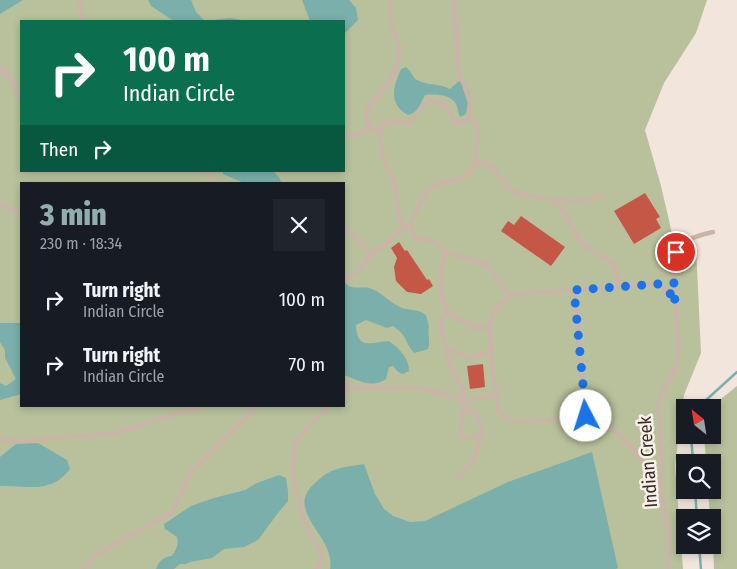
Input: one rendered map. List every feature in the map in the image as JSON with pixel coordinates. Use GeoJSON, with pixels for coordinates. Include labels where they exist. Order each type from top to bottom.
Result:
{"type":"FeatureCollection","features":[{"type":"Feature","properties":{"kind":"lane"},"geometry":{"type":"LineString","coordinates":[[80,0],[83,20]]}},
{"type":"Feature","properties":{"kind":"lane"},"geometry":{"type":"LineString","coordinates":[[389,0],[390,24],[398,40],[398,56],[391,78],[379,96],[367,109],[366,119],[374,131],[381,128],[389,120],[403,123],[411,122],[423,105],[430,100],[440,102],[449,111],[454,122],[463,123],[468,118],[470,104],[464,84],[460,79],[454,0]]}},
{"type":"Feature","properties":{"kind":"lane"},"geometry":{"type":"LineString","coordinates":[[0,68],[11,79],[20,98]]}},
{"type":"Feature","properties":{"kind":"lane"},"geometry":{"type":"LineString","coordinates":[[468,118],[477,123],[475,166]]}},
{"type":"Feature","properties":{"kind":"lane"},"geometry":{"type":"LineString","coordinates":[[345,133],[351,136],[362,134],[370,125]]}},
{"type":"Feature","properties":{"kind":"lane"},"geometry":{"type":"LineString","coordinates":[[381,128],[383,160],[396,187],[398,216],[405,228]]}},
{"type":"Feature","properties":{"kind":"lane"},"geometry":{"type":"LineString","coordinates":[[345,280],[356,274],[372,254],[410,225],[423,198],[433,187],[441,182],[463,178],[481,162],[487,163],[495,170],[514,192],[524,195],[565,201],[594,198],[603,195]]}},
{"type":"Feature","properties":{"kind":"lane"},"geometry":{"type":"LineString","coordinates":[[206,172],[218,182]]}},
{"type":"Feature","properties":{"kind":"lane"},"geometry":{"type":"LineString","coordinates":[[550,200],[558,205],[574,234],[585,246],[612,264],[616,270],[619,286]]}},
{"type":"Feature","properties":{"kind":"lane"},"geometry":{"type":"LineString","coordinates":[[0,205],[20,212]]}},
{"type":"Feature","properties":{"kind":"lane"},"geometry":{"type":"LineString","coordinates":[[410,225],[415,238],[432,240],[447,252],[483,263],[511,297]]}},
{"type":"Feature","properties":{"kind":"lane"},"geometry":{"type":"LineString","coordinates":[[345,229],[372,254]]}},
{"type":"Feature","properties":{"kind":"lane","name":"Indian Creek"},"geometry":{"type":"LineString","coordinates":[[669,569],[668,527],[661,491],[662,469],[658,403],[678,362],[679,350],[673,265],[676,252],[684,242],[697,235],[713,232]]}},
{"type":"Feature","properties":{"kind":"lane"},"geometry":{"type":"LineString","coordinates":[[447,252],[440,271],[441,298],[447,312],[475,328],[491,328]]}},
{"type":"Feature","properties":{"kind":"lane"},"geometry":{"type":"LineString","coordinates":[[661,491],[638,455],[622,437],[607,425],[586,416],[518,422],[507,420],[500,412],[495,395],[490,321],[496,309],[504,300],[518,294],[658,284],[669,291],[675,304]]}},
{"type":"Feature","properties":{"kind":"lane"},"geometry":{"type":"LineString","coordinates":[[574,290],[586,416]]}},
{"type":"Feature","properties":{"kind":"lane"},"geometry":{"type":"LineString","coordinates":[[447,312],[441,320],[445,346],[453,372],[462,387],[465,401],[460,431],[461,437],[477,437],[480,434]]}},
{"type":"Feature","properties":{"kind":"lane"},"geometry":{"type":"LineString","coordinates":[[445,346],[467,358],[492,352]]}},
{"type":"Feature","properties":{"kind":"lane"},"geometry":{"type":"LineString","coordinates":[[345,384],[350,387],[418,388],[465,401],[495,395]]}},
{"type":"Feature","properties":{"kind":"lane"},"geometry":{"type":"LineString","coordinates":[[345,392],[350,387]]}},
{"type":"Feature","properties":{"kind":"lane"},"geometry":{"type":"LineString","coordinates":[[0,440],[21,441],[116,433],[201,407]]}},
{"type":"Feature","properties":{"kind":"lane"},"geometry":{"type":"LineString","coordinates":[[83,569],[97,554],[173,512],[191,472],[256,407]]}},
{"type":"Feature","properties":{"kind":"lane"},"geometry":{"type":"LineString","coordinates":[[316,569],[322,561],[320,550],[306,527],[293,476],[295,442],[328,407]]}},
{"type":"Feature","properties":{"kind":"lane"},"geometry":{"type":"LineString","coordinates":[[460,479],[458,476],[472,465],[479,452],[480,434],[482,432],[476,413],[468,411],[464,407]]}},
{"type":"Feature","properties":{"kind":"green space"},"geometry":{"type":"Polygon","coordinates":[[[0,0],[707,0],[696,33],[664,83],[645,130],[674,242],[696,247],[701,353],[683,399],[676,399],[676,444],[678,444],[675,466],[676,499],[678,499],[678,509],[676,509],[676,554],[682,554],[683,569],[0,569],[0,0]]]}},
{"type":"Feature","properties":{"kind":"green space"},"geometry":{"type":"Polygon","coordinates":[[[737,386],[737,569],[714,569],[713,554],[721,554],[721,509],[709,509],[709,499],[721,499],[721,454],[705,454],[705,444],[721,444],[721,399],[737,386]]]}},
{"type":"Feature","properties":{"kind":"water"},"geometry":{"type":"Polygon","coordinates":[[[0,0],[23,0],[0,14],[0,0]]]}},
{"type":"Feature","properties":{"kind":"water"},"geometry":{"type":"Polygon","coordinates":[[[148,0],[191,0],[196,12],[204,20],[172,20],[151,6],[148,0]]]}},
{"type":"Feature","properties":{"kind":"water"},"geometry":{"type":"Polygon","coordinates":[[[302,0],[349,0],[356,8],[358,20],[345,33],[345,20],[310,20],[302,0]]]}},
{"type":"Feature","properties":{"kind":"water"},"geometry":{"type":"Polygon","coordinates":[[[230,18],[242,20],[213,20],[230,18]]]}},
{"type":"Feature","properties":{"kind":"water"},"geometry":{"type":"Polygon","coordinates":[[[406,67],[415,79],[421,82],[450,89],[459,81],[465,82],[470,94],[466,114],[460,117],[457,106],[450,98],[438,95],[425,95],[418,108],[411,114],[408,115],[402,111],[397,106],[394,89],[401,69],[406,67]]]}},
{"type":"Feature","properties":{"kind":"water"},"geometry":{"type":"Polygon","coordinates":[[[223,172],[274,172],[281,182],[242,182],[223,174],[223,172]]]}},
{"type":"Feature","properties":{"kind":"water"},"geometry":{"type":"Polygon","coordinates":[[[345,282],[352,287],[373,289],[400,307],[419,311],[426,315],[429,327],[428,349],[414,353],[404,336],[393,326],[387,328],[366,320],[356,325],[359,339],[362,342],[389,341],[403,354],[409,366],[409,371],[403,374],[398,372],[393,366],[389,367],[386,379],[376,383],[365,383],[345,375],[345,282]]]}},
{"type":"Feature","properties":{"kind":"water"},"geometry":{"type":"Polygon","coordinates":[[[0,323],[20,323],[20,394],[0,400],[0,383],[6,386],[16,379],[5,358],[5,350],[0,342],[0,323]]]}},
{"type":"Feature","properties":{"kind":"water"},"geometry":{"type":"Polygon","coordinates":[[[38,443],[67,460],[70,469],[62,477],[46,486],[0,486],[0,457],[16,444],[38,443]]]}},
{"type":"Feature","properties":{"kind":"water"},"geometry":{"type":"Polygon","coordinates":[[[592,452],[618,568],[616,569],[330,569],[330,557],[326,546],[308,516],[305,506],[306,496],[312,486],[325,475],[336,469],[364,464],[375,494],[384,509],[393,516],[410,522],[425,521],[508,482],[592,452]]]}},
{"type":"Feature","properties":{"kind":"water"},"geometry":{"type":"Polygon","coordinates":[[[279,475],[286,478],[288,501],[258,540],[244,547],[224,549],[212,558],[180,564],[174,569],[156,569],[162,560],[172,556],[178,540],[177,537],[165,529],[164,524],[191,506],[245,490],[257,483],[279,475]]]}},
{"type":"Feature","properties":{"kind":"building"},"geometry":{"type":"Polygon","coordinates":[[[645,193],[660,217],[656,219],[661,228],[634,244],[614,211],[645,193]]]}},
{"type":"Feature","properties":{"kind":"building"},"geometry":{"type":"Polygon","coordinates":[[[521,216],[565,247],[551,266],[501,231],[508,221],[514,225],[521,216]]]}},
{"type":"Feature","properties":{"kind":"building"},"geometry":{"type":"Polygon","coordinates":[[[399,242],[433,286],[421,294],[407,292],[396,281],[394,267],[397,258],[391,248],[399,242]]]}},
{"type":"Feature","properties":{"kind":"building"},"geometry":{"type":"Polygon","coordinates":[[[483,364],[485,387],[470,389],[467,366],[483,364]]]}},
{"type":"Feature","properties":{"kind":"waterway"},"geometry":{"type":"LineString","coordinates":[[707,399],[737,372]]}},
{"type":"Feature","properties":{"kind":"waterway"},"geometry":{"type":"LineString","coordinates":[[692,444],[692,454]]}},
{"type":"Feature","properties":{"kind":"waterway"},"geometry":{"type":"LineString","coordinates":[[696,499],[696,509]]}},
{"type":"Feature","properties":{"kind":"waterway"},"geometry":{"type":"LineString","coordinates":[[700,554],[701,569]]}},
{"type":"Feature","properties":{"kind":"route"},"geometry":{"type":"LineString","coordinates":[[586,416],[574,290],[658,284],[669,291],[675,304],[673,265],[676,252]]}}]}
